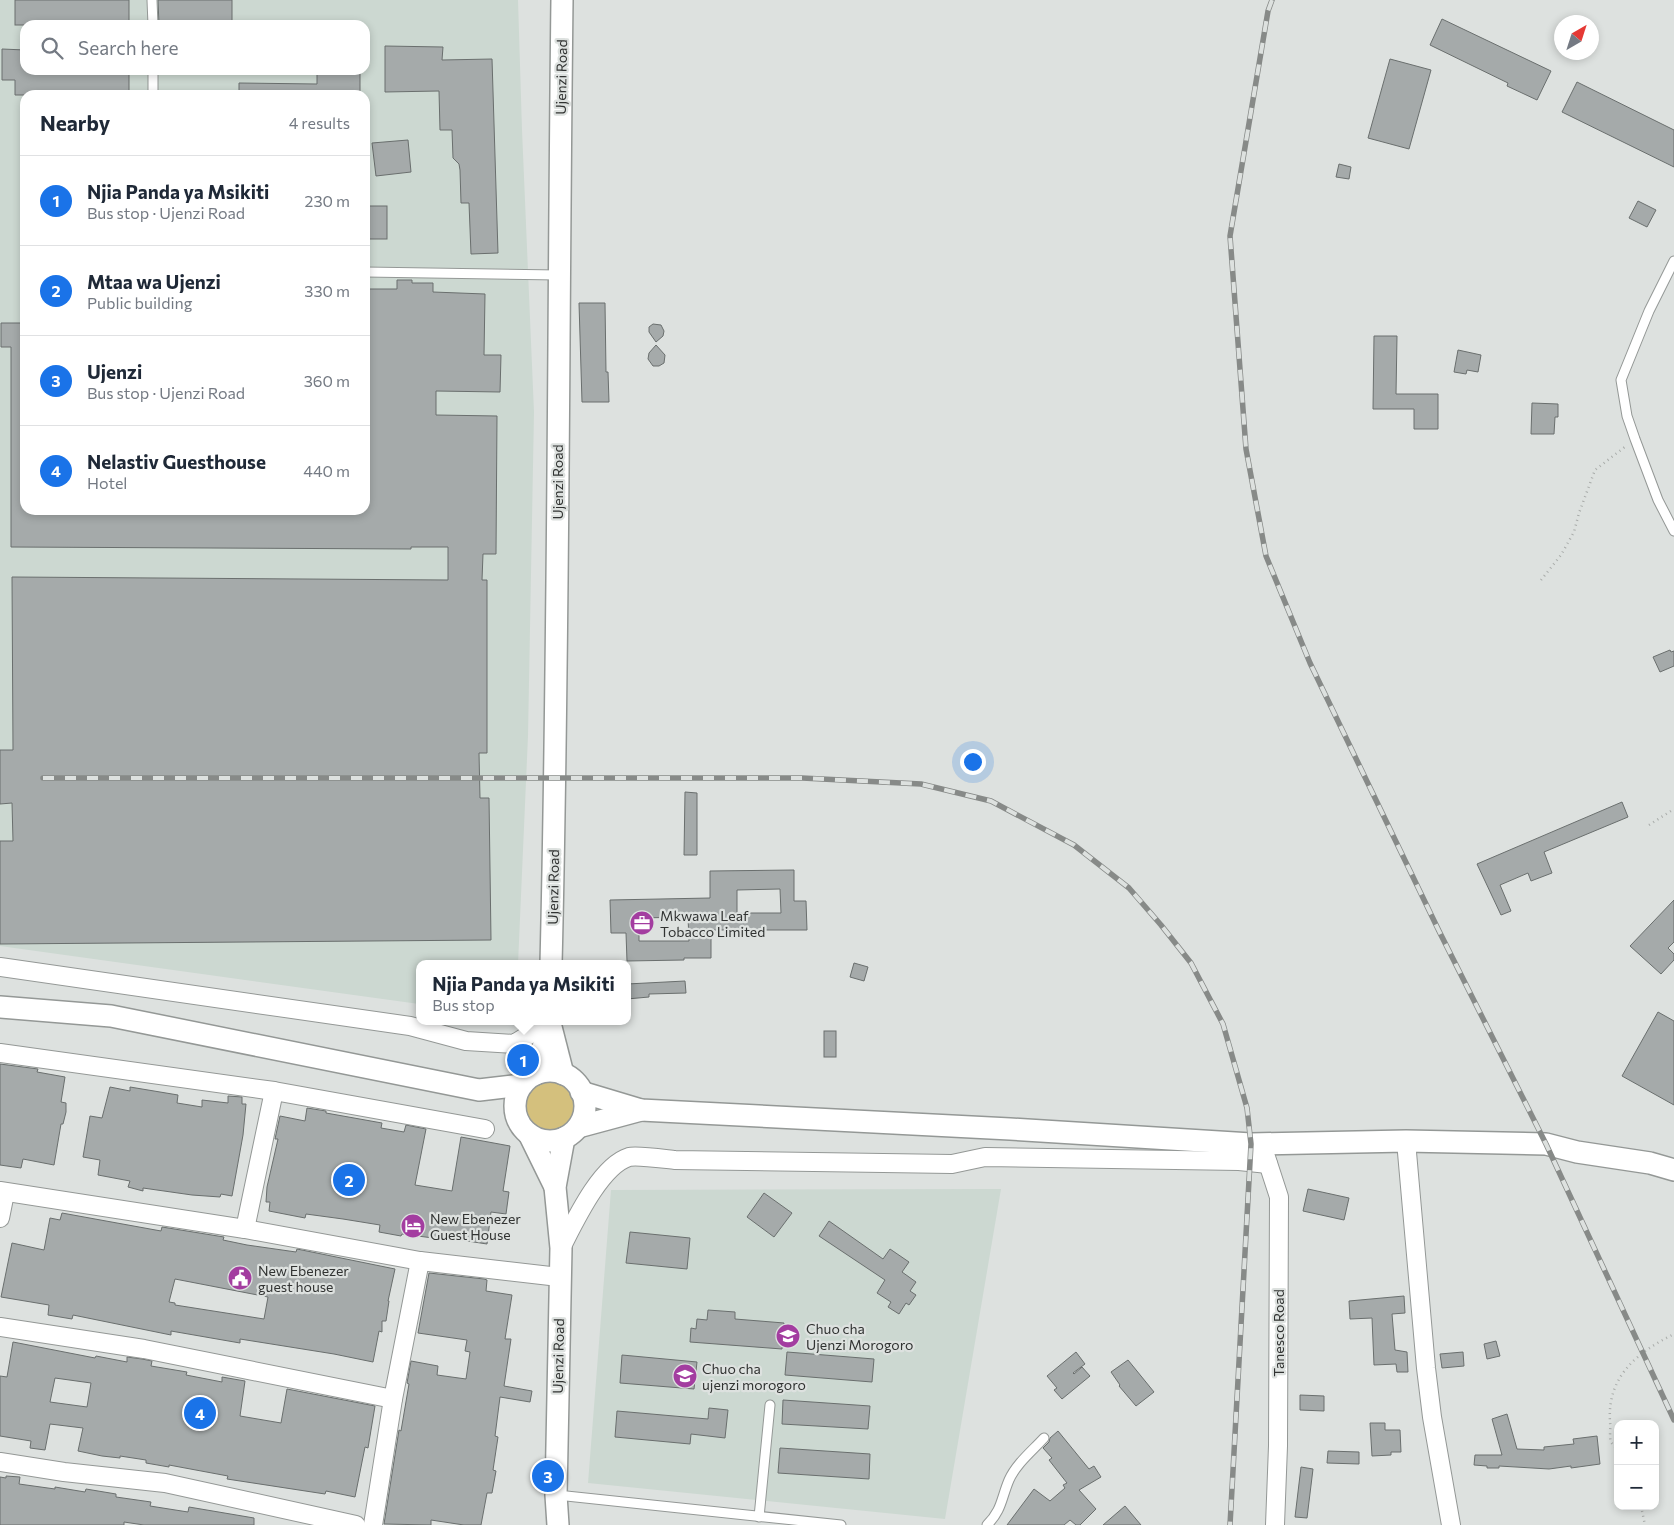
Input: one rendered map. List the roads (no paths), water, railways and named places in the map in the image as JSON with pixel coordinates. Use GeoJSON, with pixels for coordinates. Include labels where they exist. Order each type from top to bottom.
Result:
{"type":"FeatureCollection","features":[{"type":"Feature","properties":{"kind":"street","name":"Ujenzi Road"},"geometry":{"type":"LineString","coordinates":[[551,960],[556,779],[558,275],[562,0]]}},
{"type":"Feature","properties":{"kind":"street"},"geometry":{"type":"LineString","coordinates":[[542,960],[554,864]]}},
{"type":"Feature","properties":{"kind":"street"},"geometry":{"type":"LineString","coordinates":[[0,967],[410,1026],[466,1041],[514,1044],[542,1025]]}},
{"type":"Feature","properties":{"kind":"street"},"geometry":{"type":"LineString","coordinates":[[0,1007],[111,1016],[480,1090],[516,1115]]}},
{"type":"Feature","properties":{"kind":"street"},"geometry":{"type":"LineString","coordinates":[[544,1025],[529,1079],[517,1094],[515,1104],[516,1115],[521,1125],[529,1134],[555,1187]]}},
{"type":"Feature","properties":{"kind":"street"},"geometry":{"type":"LineString","coordinates":[[546,1025],[563,1074]]}},
{"type":"Feature","properties":{"kind":"street"},"geometry":{"type":"LineString","coordinates":[[0,1053],[274,1091],[485,1129]]}},
{"type":"Feature","properties":{"kind":"street"},"geometry":{"type":"LineString","coordinates":[[480,1090],[554,1072],[571,1078],[581,1092],[584,1110],[571,1132],[555,1187]]}},
{"type":"Feature","properties":{"kind":"street"},"geometry":{"type":"LineString","coordinates":[[245,1229],[274,1091]]}},
{"type":"Feature","properties":{"kind":"street"},"geometry":{"type":"LineString","coordinates":[[581,1092],[640,1110],[1265,1154],[1406,1141],[1546,1144],[1577,1152],[1650,1163],[1674,1170]]}},
{"type":"Feature","properties":{"kind":"street"},"geometry":{"type":"LineString","coordinates":[[529,1134],[546,1140],[640,1110]]}},
{"type":"Feature","properties":{"kind":"street"},"geometry":{"type":"LineString","coordinates":[[1406,1141],[1426,1368],[1432,1417],[1451,1525]]}},
{"type":"Feature","properties":{"kind":"street"},"geometry":{"type":"LineString","coordinates":[[560,1248],[603,1176],[616,1163],[630,1156],[675,1160],[952,1164],[985,1157],[1239,1161],[1265,1154]]}},
{"type":"Feature","properties":{"kind":"street","name":"Tanesco Road"},"geometry":{"type":"LineString","coordinates":[[1265,1154],[1279,1197],[1278,1446],[1275,1525]]}},
{"type":"Feature","properties":{"kind":"street","name":"Ujenzi Road"},"geometry":{"type":"LineString","coordinates":[[555,1187],[560,1248],[556,1495],[558,1525]]}},
{"type":"Feature","properties":{"kind":"street"},"geometry":{"type":"LineString","coordinates":[[0,1218],[2,1192],[245,1229],[420,1261],[559,1277]]}},
{"type":"Feature","properties":{"kind":"street"},"geometry":{"type":"LineString","coordinates":[[373,1525],[393,1400],[420,1261]]}},
{"type":"Feature","properties":{"kind":"street"},"geometry":{"type":"LineString","coordinates":[[0,1327],[144,1349],[393,1400]]}},
{"type":"Feature","properties":{"kind":"street"},"geometry":{"type":"LineString","coordinates":[[0,1462],[64,1472],[165,1482],[356,1525]]}},
{"type":"Feature","properties":{"kind":"lane"},"geometry":{"type":"LineString","coordinates":[[152,0],[152,20]]}},
{"type":"Feature","properties":{"kind":"lane"},"geometry":{"type":"LineString","coordinates":[[152,75],[152,90]]}},
{"type":"Feature","properties":{"kind":"lane"},"geometry":{"type":"LineString","coordinates":[[1674,261],[1649,311],[1621,380],[1627,416],[1635,439],[1658,500],[1674,530]]}},
{"type":"Feature","properties":{"kind":"lane"},"geometry":{"type":"LineString","coordinates":[[370,272],[558,275]]}},
{"type":"Feature","properties":{"kind":"lane"},"geometry":{"type":"LineString","coordinates":[[760,1517],[770,1405]]}},
{"type":"Feature","properties":{"kind":"lane"},"geometry":{"type":"LineString","coordinates":[[987,1525],[996,1515],[1009,1479],[1023,1460],[1044,1438]]}},
{"type":"Feature","properties":{"kind":"lane"},"geometry":{"type":"LineString","coordinates":[[556,1495],[841,1525]]}},
{"type":"Feature","properties":{"kind":"railway"},"geometry":{"type":"LineString","coordinates":[[1272,0],[1268,11],[1230,236],[1246,449],[1266,556],[1310,663],[1439,931],[1546,1144],[1674,1420]]}},
{"type":"Feature","properties":{"kind":"railway"},"geometry":{"type":"LineString","coordinates":[[43,778],[802,778],[921,784],[991,801],[1074,845],[1129,888],[1191,963],[1223,1024],[1247,1108],[1251,1144],[1230,1525]]}},
{"type":"Feature","properties":{"kind":"place","name":"Mkwawa Leaf Tobacco Limited"},"geometry":{"type":"Point","coordinates":[642,923]}},
{"type":"Feature","properties":{"kind":"place","name":"Njia Panda ya Msikiti"},"geometry":{"type":"Point","coordinates":[523,1060]}},
{"type":"Feature","properties":{"kind":"place","name":"Mtaa wa Ujenzi"},"geometry":{"type":"Point","coordinates":[349,1180]}},
{"type":"Feature","properties":{"kind":"place","name":"New Ebenezer Guest House"},"geometry":{"type":"Point","coordinates":[413,1226]}},
{"type":"Feature","properties":{"kind":"place","name":"New Ebenezer guest house"},"geometry":{"type":"Point","coordinates":[240,1278]}},
{"type":"Feature","properties":{"kind":"place","name":"Chuo cha Ujenzi Morogoro"},"geometry":{"type":"Point","coordinates":[788,1336]}},
{"type":"Feature","properties":{"kind":"place","name":"Chuo cha ujenzi morogoro"},"geometry":{"type":"Point","coordinates":[685,1376]}},
{"type":"Feature","properties":{"kind":"place","name":"Nelastiv Guesthouse"},"geometry":{"type":"Point","coordinates":[200,1413]}},
{"type":"Feature","properties":{"kind":"place","name":"Ujenzi"},"geometry":{"type":"Point","coordinates":[548,1476]}}]}
